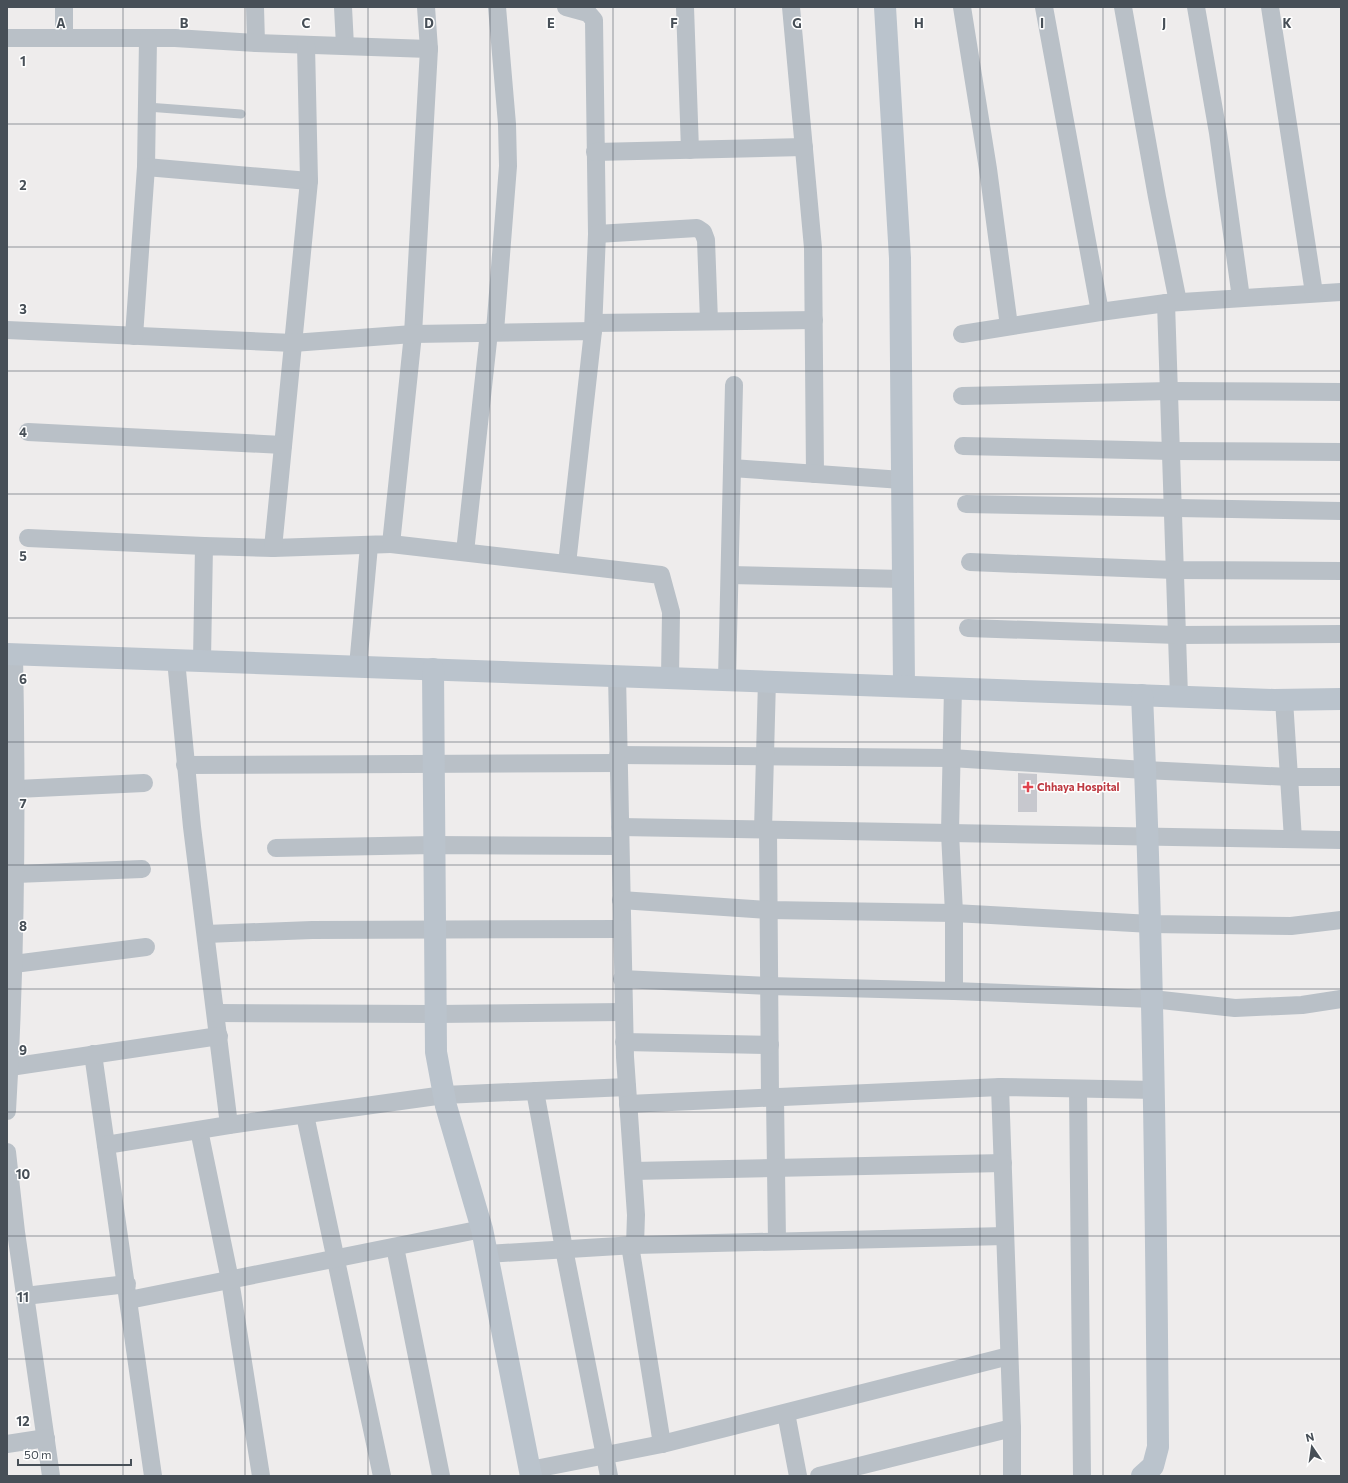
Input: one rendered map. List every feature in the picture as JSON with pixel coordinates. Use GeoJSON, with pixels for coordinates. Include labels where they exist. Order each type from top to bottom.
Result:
{"type":"FeatureCollection","features":[{"type":"Feature","properties":{"kind":"street"},"geometry":{"type":"LineString","coordinates":[[64,7],[64,38]]}},
{"type":"Feature","properties":{"kind":"street"},"geometry":{"type":"LineString","coordinates":[[255,7],[256,43]]}},
{"type":"Feature","properties":{"kind":"street"},"geometry":{"type":"LineString","coordinates":[[343,7],[345,46]]}},
{"type":"Feature","properties":{"kind":"street"},"geometry":{"type":"LineString","coordinates":[[392,544],[413,334],[429,50],[426,7]]}},
{"type":"Feature","properties":{"kind":"street"},"geometry":{"type":"LineString","coordinates":[[465,552],[492,332],[508,166],[508,143],[497,7]]}},
{"type":"Feature","properties":{"kind":"street"},"geometry":{"type":"LineString","coordinates":[[566,7],[588,13],[594,20],[597,234],[594,327],[567,564]]}},
{"type":"Feature","properties":{"kind":"street"},"geometry":{"type":"LineString","coordinates":[[685,7],[690,150]]}},
{"type":"Feature","properties":{"kind":"street"},"geometry":{"type":"LineString","coordinates":[[791,7],[813,248],[815,474]]}},
{"type":"Feature","properties":{"kind":"street"},"geometry":{"type":"LineString","coordinates":[[885,7],[900,258],[904,685]]}},
{"type":"Feature","properties":{"kind":"street"},"geometry":{"type":"LineString","coordinates":[[962,7],[988,169],[1009,326]]}},
{"type":"Feature","properties":{"kind":"street"},"geometry":{"type":"LineString","coordinates":[[1044,7],[1100,312]]}},
{"type":"Feature","properties":{"kind":"street"},"geometry":{"type":"LineString","coordinates":[[1123,7],[1157,197],[1172,303],[1169,392],[1179,696]]}},
{"type":"Feature","properties":{"kind":"street"},"geometry":{"type":"LineString","coordinates":[[1196,7],[1218,133],[1241,298]]}},
{"type":"Feature","properties":{"kind":"street"},"geometry":{"type":"LineString","coordinates":[[1270,7],[1314,293]]}},
{"type":"Feature","properties":{"kind":"street"},"geometry":{"type":"LineString","coordinates":[[7,38],[148,39],[429,50]]}},
{"type":"Feature","properties":{"kind":"street"},"geometry":{"type":"LineString","coordinates":[[134,336],[146,167],[148,39]]}},
{"type":"Feature","properties":{"kind":"street"},"geometry":{"type":"LineString","coordinates":[[273,548],[309,181],[306,45]]}},
{"type":"Feature","properties":{"kind":"street"},"geometry":{"type":"LineString","coordinates":[[595,152],[804,147]]}},
{"type":"Feature","properties":{"kind":"street"},"geometry":{"type":"LineString","coordinates":[[146,167],[309,181]]}},
{"type":"Feature","properties":{"kind":"street"},"geometry":{"type":"LineString","coordinates":[[597,234],[697,228],[703,232],[706,240],[709,322]]}},
{"type":"Feature","properties":{"kind":"street"},"geometry":{"type":"LineString","coordinates":[[962,334],[1100,312],[1172,303],[1341,292]]}},
{"type":"Feature","properties":{"kind":"street"},"geometry":{"type":"LineString","coordinates":[[7,330],[293,343],[413,334],[492,332],[709,322],[814,320]]}},
{"type":"Feature","properties":{"kind":"street"},"geometry":{"type":"LineString","coordinates":[[727,679],[734,385]]}},
{"type":"Feature","properties":{"kind":"street"},"geometry":{"type":"LineString","coordinates":[[962,396],[1169,392],[1341,392]]}},
{"type":"Feature","properties":{"kind":"street"},"geometry":{"type":"LineString","coordinates":[[28,432],[283,445]]}},
{"type":"Feature","properties":{"kind":"street"},"geometry":{"type":"LineString","coordinates":[[963,446],[1341,452]]}},
{"type":"Feature","properties":{"kind":"street"},"geometry":{"type":"LineString","coordinates":[[732,468],[902,480]]}},
{"type":"Feature","properties":{"kind":"street"},"geometry":{"type":"LineString","coordinates":[[966,504],[1341,511]]}},
{"type":"Feature","properties":{"kind":"street"},"geometry":{"type":"LineString","coordinates":[[28,538],[273,548],[369,546],[392,544],[661,575],[671,612],[670,677]]}},
{"type":"Feature","properties":{"kind":"street"},"geometry":{"type":"LineString","coordinates":[[202,660],[204,546]]}},
{"type":"Feature","properties":{"kind":"street"},"geometry":{"type":"LineString","coordinates":[[358,666],[369,546]]}},
{"type":"Feature","properties":{"kind":"street"},"geometry":{"type":"LineString","coordinates":[[970,562],[1174,570],[1341,571]]}},
{"type":"Feature","properties":{"kind":"street"},"geometry":{"type":"LineString","coordinates":[[730,575],[903,579]]}},
{"type":"Feature","properties":{"kind":"street"},"geometry":{"type":"LineString","coordinates":[[968,628],[1176,635],[1341,634]]}},
{"type":"Feature","properties":{"kind":"street"},"geometry":{"type":"LineString","coordinates":[[7,1111],[14,964],[17,789],[11,654],[767,680],[1284,700],[1341,699]]}},
{"type":"Feature","properties":{"kind":"street"},"geometry":{"type":"LineString","coordinates":[[176,660],[185,765],[229,1125]]}},
{"type":"Feature","properties":{"kind":"street"},"geometry":{"type":"LineString","coordinates":[[433,668],[433,845],[436,1052],[444,1096],[482,1229],[530,1473],[605,1455],[662,1444],[1009,1356]]}},
{"type":"Feature","properties":{"kind":"street"},"geometry":{"type":"LineString","coordinates":[[616,675],[624,1042],[636,1215],[633,1245],[662,1444]]}},
{"type":"Feature","properties":{"kind":"street"},"geometry":{"type":"LineString","coordinates":[[767,680],[765,757],[766,830],[769,910],[770,1045],[777,1241]]}},
{"type":"Feature","properties":{"kind":"street"},"geometry":{"type":"LineString","coordinates":[[953,687],[950,833],[954,913],[954,990]]}},
{"type":"Feature","properties":{"kind":"street"},"geometry":{"type":"LineString","coordinates":[[1142,695],[1151,924],[1155,1090],[1158,1447],[1153,1466],[1142,1476]]}},
{"type":"Feature","properties":{"kind":"street"},"geometry":{"type":"LineString","coordinates":[[1284,700],[1293,839]]}},
{"type":"Feature","properties":{"kind":"street"},"geometry":{"type":"LineString","coordinates":[[185,765],[433,764],[765,757],[951,758],[1145,770],[1289,777],[1341,777]]}},
{"type":"Feature","properties":{"kind":"street"},"geometry":{"type":"LineString","coordinates":[[17,789],[144,783]]}},
{"type":"Feature","properties":{"kind":"street"},"geometry":{"type":"LineString","coordinates":[[620,828],[1341,840]]}},
{"type":"Feature","properties":{"kind":"street"},"geometry":{"type":"LineString","coordinates":[[276,848],[433,845],[620,846]]}},
{"type":"Feature","properties":{"kind":"street"},"geometry":{"type":"LineString","coordinates":[[16,874],[142,869]]}},
{"type":"Feature","properties":{"kind":"street"},"geometry":{"type":"LineString","coordinates":[[621,900],[769,910],[954,913],[1151,924],[1291,926],[1341,920]]}},
{"type":"Feature","properties":{"kind":"street"},"geometry":{"type":"LineString","coordinates":[[206,934],[312,930],[621,929]]}},
{"type":"Feature","properties":{"kind":"street"},"geometry":{"type":"LineString","coordinates":[[14,964],[146,947]]}},
{"type":"Feature","properties":{"kind":"street"},"geometry":{"type":"LineString","coordinates":[[622,979],[769,986],[954,990],[1152,998],[1236,1008],[1302,1005],[1341,999]]}},
{"type":"Feature","properties":{"kind":"street"},"geometry":{"type":"LineString","coordinates":[[216,1013],[436,1014],[623,1012]]}},
{"type":"Feature","properties":{"kind":"street"},"geometry":{"type":"LineString","coordinates":[[10,1067],[219,1036]]}},
{"type":"Feature","properties":{"kind":"street"},"geometry":{"type":"LineString","coordinates":[[624,1042],[770,1045]]}},
{"type":"Feature","properties":{"kind":"street"},"geometry":{"type":"LineString","coordinates":[[93,1054],[153,1476]]}},
{"type":"Feature","properties":{"kind":"street"},"geometry":{"type":"LineString","coordinates":[[106,1144],[305,1114],[444,1096],[535,1091],[628,1096],[772,1098],[1000,1087],[1155,1090]]}},
{"type":"Feature","properties":{"kind":"street"},"geometry":{"type":"LineString","coordinates":[[1000,1087],[1012,1428],[1012,1476]]}},
{"type":"Feature","properties":{"kind":"street"},"geometry":{"type":"LineString","coordinates":[[1078,1089],[1082,1476]]}},
{"type":"Feature","properties":{"kind":"street"},"geometry":{"type":"LineString","coordinates":[[535,1091],[564,1249],[609,1476]]}},
{"type":"Feature","properties":{"kind":"street"},"geometry":{"type":"LineString","coordinates":[[305,1114],[337,1258],[382,1476]]}},
{"type":"Feature","properties":{"kind":"street"},"geometry":{"type":"LineString","coordinates":[[199,1130],[230,1280],[261,1476]]}},
{"type":"Feature","properties":{"kind":"street"},"geometry":{"type":"LineString","coordinates":[[7,1152],[25,1296],[52,1476]]}},
{"type":"Feature","properties":{"kind":"street"},"geometry":{"type":"LineString","coordinates":[[633,1171],[1003,1163]]}},
{"type":"Feature","properties":{"kind":"street"},"geometry":{"type":"LineString","coordinates":[[25,1296],[128,1292],[230,1280],[482,1229]]}},
{"type":"Feature","properties":{"kind":"street"},"geometry":{"type":"LineString","coordinates":[[487,1254],[633,1245],[1005,1236]]}},
{"type":"Feature","properties":{"kind":"street"},"geometry":{"type":"LineString","coordinates":[[395,1246],[441,1476]]}},
{"type":"Feature","properties":{"kind":"street"},"geometry":{"type":"LineString","coordinates":[[786,1413],[798,1476]]}},
{"type":"Feature","properties":{"kind":"street"},"geometry":{"type":"LineString","coordinates":[[818,1476],[1012,1428]]}},
{"type":"Feature","properties":{"kind":"street"},"geometry":{"type":"LineString","coordinates":[[7,1444],[46,1438]]}},
{"type":"Feature","properties":{"kind":"lane"},"geometry":{"type":"LineString","coordinates":[[147,107],[241,114]]}},
{"type":"Feature","properties":{"kind":"building"},"geometry":{"type":"Polygon","coordinates":[[[1018,773],[1037,774],[1037,812],[1018,812],[1018,773]]]}},
{"type":"Feature","properties":{"kind":"place","name":"Chhaya Hospital"},"geometry":{"type":"Point","coordinates":[1028,787]}}]}
